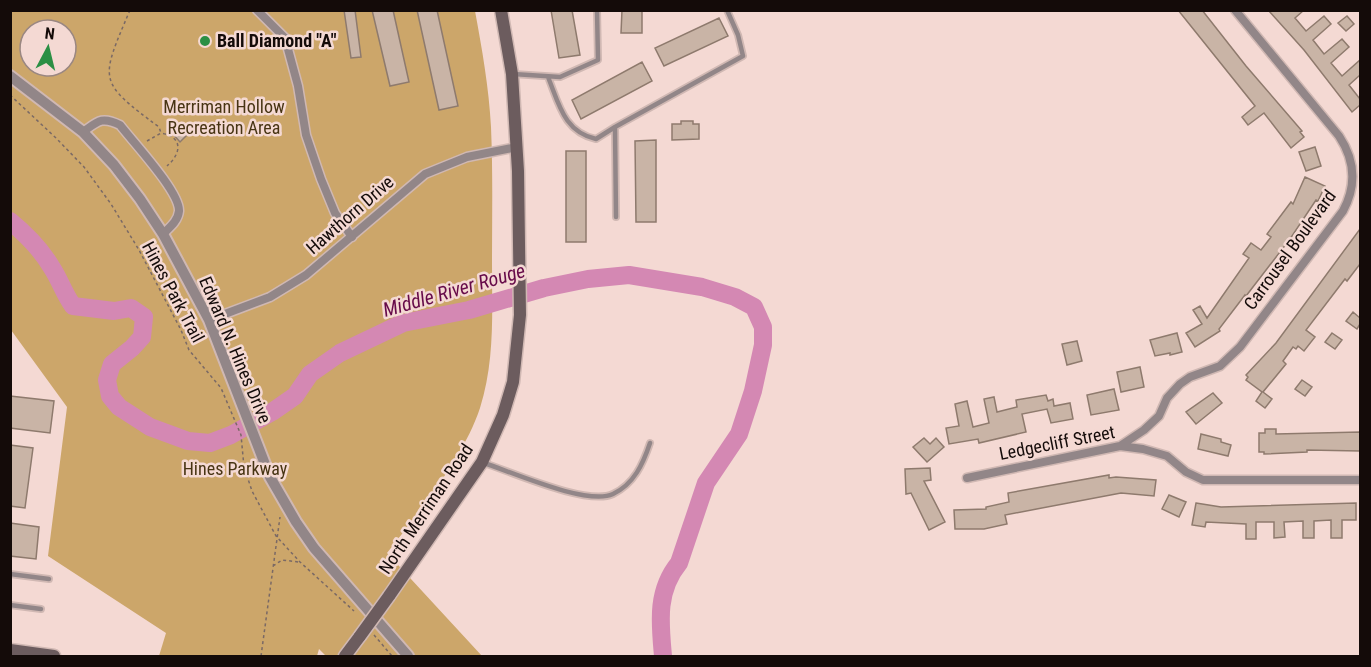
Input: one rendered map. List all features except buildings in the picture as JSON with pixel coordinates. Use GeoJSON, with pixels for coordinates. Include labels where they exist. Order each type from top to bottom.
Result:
{"type":"FeatureCollection","features":[{"type":"Feature","properties":{"kind":"main road","name":"North Merriman Road"},"geometry":{"type":"LineString","coordinates":[[345,657],[365,633],[482,462],[508,398],[517,353],[520,315],[517,147],[512,74],[501,10]]}},
{"type":"Feature","properties":{"kind":"main road"},"geometry":{"type":"LineString","coordinates":[[10,650],[54,657]]}},
{"type":"Feature","properties":{"kind":"street"},"geometry":{"type":"LineString","coordinates":[[257,10],[285,38],[298,86],[306,135],[335,213],[352,237]]}},
{"type":"Feature","properties":{"kind":"street","name":"Carrousel Boulevard"},"geometry":{"type":"LineString","coordinates":[[1120,446],[1144,430],[1159,416],[1167,398],[1180,384],[1190,377],[1220,366],[1240,347],[1342,211],[1357,182],[1351,160],[1339,136],[1234,10]]}},
{"type":"Feature","properties":{"kind":"street","name":"Edward N. Hines Drive"},"geometry":{"type":"LineString","coordinates":[[10,76],[83,132],[114,165],[163,234],[209,320],[270,477],[283,501],[314,548],[408,657]]}},
{"type":"Feature","properties":{"kind":"street"},"geometry":{"type":"LineString","coordinates":[[83,132],[99,120],[111,121],[120,125],[173,192],[179,208],[177,219],[163,234]]}},
{"type":"Feature","properties":{"kind":"street","name":"Hawthorn Drive"},"geometry":{"type":"LineString","coordinates":[[209,320],[270,297],[306,275],[352,237],[389,202],[425,174],[467,157],[517,147]]}},
{"type":"Feature","properties":{"kind":"street","name":"Ledgecliff Street"},"geometry":{"type":"LineString","coordinates":[[967,478],[1120,446],[1143,448],[1167,456],[1186,472],[1203,480],[1360,480]]}},
{"type":"Feature","properties":{"kind":"lane"},"geometry":{"type":"LineString","coordinates":[[512,74],[560,77],[598,60],[597,10]]}},
{"type":"Feature","properties":{"kind":"lane"},"geometry":{"type":"LineString","coordinates":[[548,77],[571,127],[583,136],[596,139],[743,56],[738,35],[727,10]]}},
{"type":"Feature","properties":{"kind":"lane"},"geometry":{"type":"LineString","coordinates":[[615,127],[616,217]]}},
{"type":"Feature","properties":{"kind":"lane"},"geometry":{"type":"LineString","coordinates":[[482,462],[561,491],[612,495],[633,479],[642,467],[650,443]]}},
{"type":"Feature","properties":{"kind":"lane"},"geometry":{"type":"LineString","coordinates":[[10,574],[49,579]]}},
{"type":"Feature","properties":{"kind":"lane"},"geometry":{"type":"LineString","coordinates":[[10,605],[41,609]]}},
{"type":"Feature","properties":{"kind":"path"},"geometry":{"type":"LineString","coordinates":[[130,10],[114,46],[108,75],[119,97],[159,127],[162,133]]}},
{"type":"Feature","properties":{"kind":"path","name":"Hines Park Trail"},"geometry":{"type":"LineString","coordinates":[[10,95],[70,152],[111,204],[139,250],[189,350],[221,388],[241,435],[244,467],[252,491],[276,536],[300,562],[355,612]]}},
{"type":"Feature","properties":{"kind":"path"},"geometry":{"type":"LineString","coordinates":[[145,143],[156,135],[168,134],[178,145],[177,154],[166,166]]}},
{"type":"Feature","properties":{"kind":"path"},"geometry":{"type":"LineString","coordinates":[[261,657],[276,536],[283,501]]}},
{"type":"Feature","properties":{"kind":"path"},"geometry":{"type":"LineString","coordinates":[[272,568],[282,560],[300,562]]}},
{"type":"Feature","properties":{"kind":"path"},"geometry":{"type":"LineString","coordinates":[[365,633],[392,657]]}},
{"type":"Feature","properties":{"kind":"green space","name":"Hines Parkway"},"geometry":{"type":"Polygon","coordinates":[[[10,11],[475,11],[487,83],[491,127],[492,318],[488,372],[480,408],[463,446],[440,484],[387,553],[482,656],[326,656],[319,649],[317,656],[159,656],[166,633],[48,556],[67,407],[11,330],[10,11]]]}},
{"type":"Feature","properties":{"kind":"waterway","name":"Middle River Rouge"},"geometry":{"type":"LineString","coordinates":[[10,221],[43,255],[73,306],[114,311],[131,308],[144,317],[142,337],[112,364],[107,380],[110,396],[119,407],[150,427],[188,441],[210,443],[231,435],[295,396],[310,374],[340,353],[403,323],[469,310],[544,288],[588,279],[629,275],[702,287],[735,297],[754,307],[763,327],[763,345],[753,391],[739,434],[706,483],[679,563],[666,585],[661,608],[663,656]]}},
{"type":"Feature","properties":{"kind":"place","name":"Ball Diamond \"A\""},"geometry":{"type":"Point","coordinates":[205,41]}},
{"type":"Feature","properties":{"kind":"park label","name":"Merriman Hollow Recreation Area"},"geometry":{"type":"Point","coordinates":[224,117]}}]}
